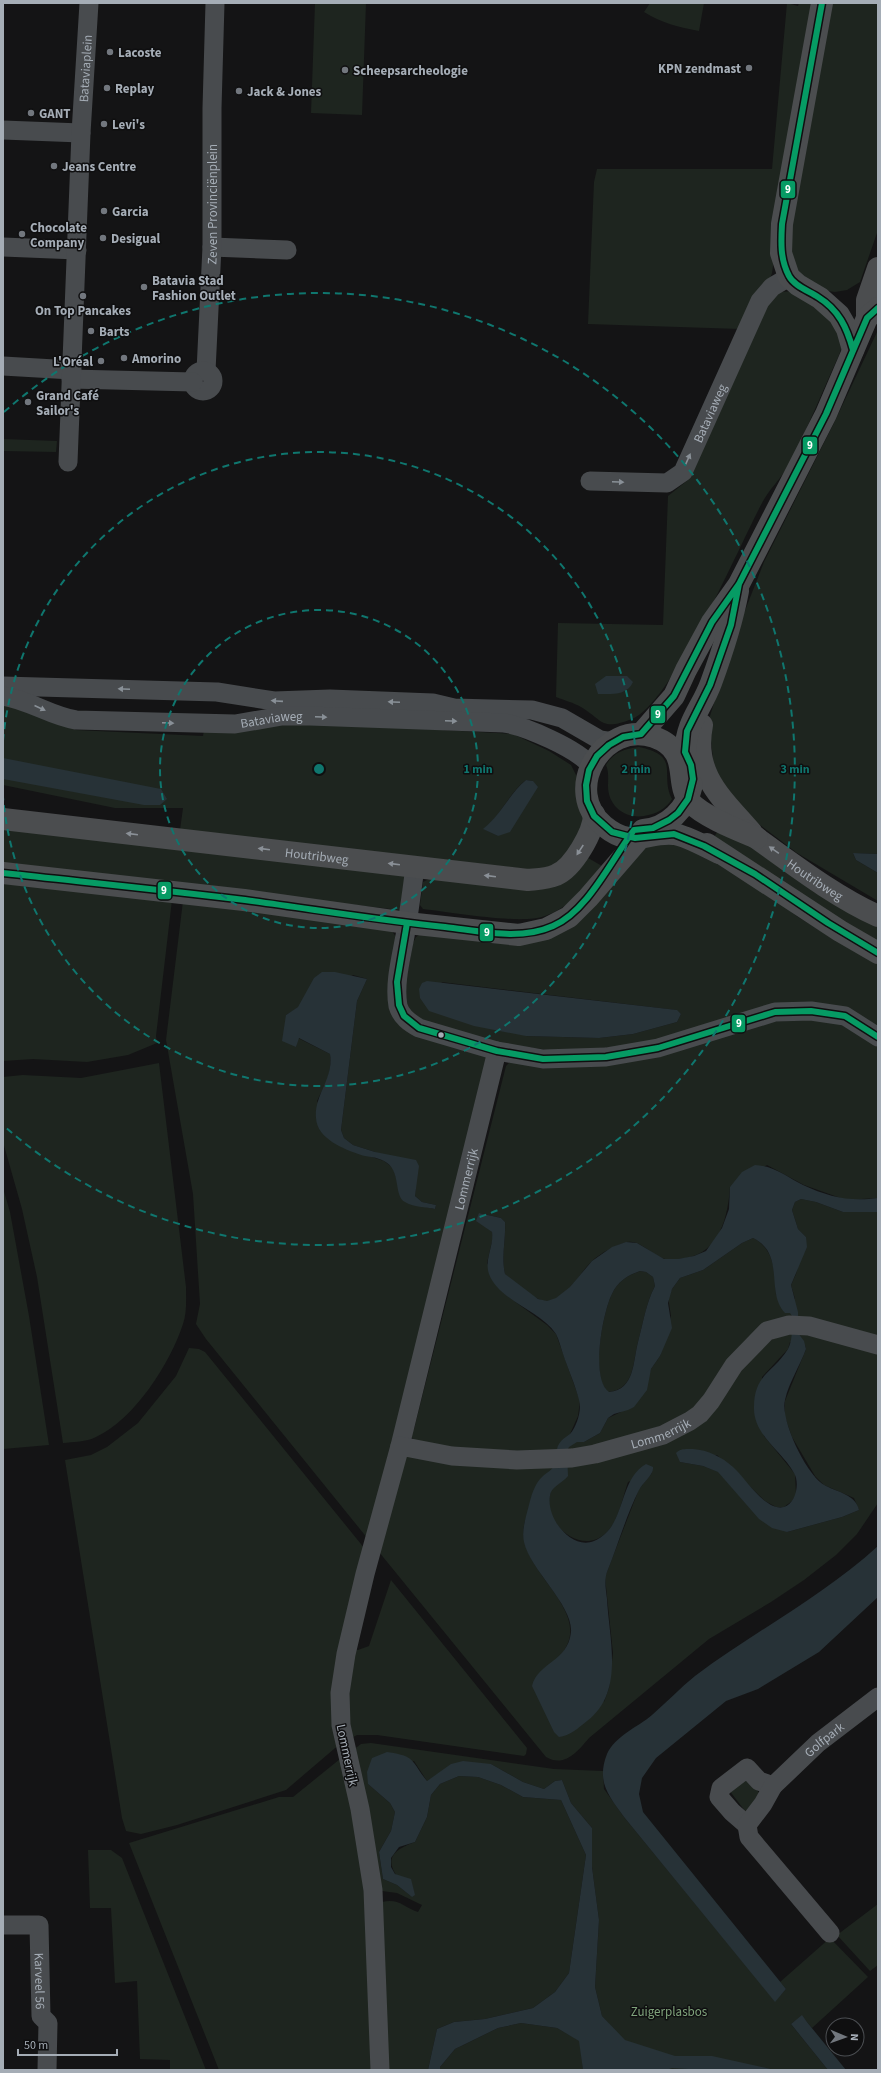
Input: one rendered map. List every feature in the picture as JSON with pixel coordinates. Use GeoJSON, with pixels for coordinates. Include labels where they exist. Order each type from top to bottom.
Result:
{"type":"FeatureCollection","features":[{"type":"Feature","properties":{"kind":"main road"},"geometry":{"type":"LineString","coordinates":[[822,3],[780,235],[780,253],[789,277],[798,285],[820,298],[844,322],[853,350]]}},
{"type":"Feature","properties":{"kind":"main road"},"geometry":{"type":"LineString","coordinates":[[873,313],[867,300],[878,268]]}},
{"type":"Feature","properties":{"kind":"main road"},"geometry":{"type":"LineString","coordinates":[[820,298],[834,299],[873,313]]}},
{"type":"Feature","properties":{"kind":"main road"},"geometry":{"type":"LineString","coordinates":[[643,728],[686,670],[712,622],[739,584],[826,414],[853,350],[873,313]]}},
{"type":"Feature","properties":{"kind":"main road"},"geometry":{"type":"LineString","coordinates":[[685,752],[687,731],[710,685],[731,625],[739,584]]}},
{"type":"Feature","properties":{"kind":"main road"},"geometry":{"type":"LineString","coordinates":[[710,685],[700,740],[702,765],[713,787],[757,838]]}},
{"type":"Feature","properties":{"kind":"main road"},"geometry":{"type":"LineString","coordinates":[[643,728],[661,740],[676,755],[681,767],[683,787],[690,792]]}},
{"type":"Feature","properties":{"kind":"main road"},"geometry":{"type":"LineString","coordinates":[[3,873],[244,900],[407,923],[519,935],[546,929],[569,916],[588,898],[645,833],[678,813],[690,792],[693,772],[685,752],[667,733],[643,728],[615,736],[600,752],[589,772],[586,793],[594,814],[608,829],[645,833],[688,830],[719,852],[878,953]]}},
{"type":"Feature","properties":{"kind":"main road"},"geometry":{"type":"LineString","coordinates":[[589,772],[597,781],[599,801],[605,813],[621,826],[645,833]]}},
{"type":"Feature","properties":{"kind":"main road","name":"Houtribweg"},"geometry":{"type":"LineString","coordinates":[[690,792],[823,885],[859,907],[878,916]]}},
{"type":"Feature","properties":{"kind":"main road","name":"Houtribweg"},"geometry":{"type":"LineString","coordinates":[[3,819],[528,880],[557,875],[570,865],[588,838],[594,822],[594,814]]}},
{"type":"Feature","properties":{"kind":"street","name":"Bataviaplein"},"geometry":{"type":"LineString","coordinates":[[68,462],[81,134],[89,3]]}},
{"type":"Feature","properties":{"kind":"street","name":"Zeven Provinciënplein"},"geometry":{"type":"LineString","coordinates":[[72,374],[200,376],[212,247],[212,108],[215,3]]}},
{"type":"Feature","properties":{"kind":"street"},"geometry":{"type":"LineString","coordinates":[[3,130],[81,134]]}},
{"type":"Feature","properties":{"kind":"street"},"geometry":{"type":"LineString","coordinates":[[3,247],[76,250]]}},
{"type":"Feature","properties":{"kind":"street"},"geometry":{"type":"LineString","coordinates":[[212,247],[287,250]]}},
{"type":"Feature","properties":{"kind":"street","name":"Bataviaweg"},"geometry":{"type":"LineString","coordinates":[[590,481],[667,483],[683,472],[760,302],[772,287],[789,277]]}},
{"type":"Feature","properties":{"kind":"street"},"geometry":{"type":"LineString","coordinates":[[3,366],[72,374]]}},
{"type":"Feature","properties":{"kind":"street","name":"Bataviaweg"},"geometry":{"type":"LineString","coordinates":[[3,686],[217,692],[287,702],[330,699],[433,703],[454,708],[532,710],[562,718],[600,740],[615,736]]}},
{"type":"Feature","properties":{"kind":"street","name":"Bataviaweg"},"geometry":{"type":"LineString","coordinates":[[3,696],[24,701],[64,718],[76,720],[235,724],[282,716],[504,723],[518,725],[542,736],[589,772]]}},
{"type":"Feature","properties":{"kind":"street"},"geometry":{"type":"LineString","coordinates":[[415,867],[398,982],[398,1007],[402,1015],[418,1028],[497,1051],[543,1059],[606,1057],[658,1048],[775,1012],[812,1011],[845,1016],[878,1037]]}},
{"type":"Feature","properties":{"kind":"street","name":"Lommerrijk"},"geometry":{"type":"LineString","coordinates":[[380,2070],[373,1890],[360,1809],[340,1725],[340,1693],[346,1654],[365,1574],[400,1446],[497,1051]]}},
{"type":"Feature","properties":{"kind":"street","name":"Lommerrijk"},"geometry":{"type":"LineString","coordinates":[[400,1446],[452,1456],[517,1460],[572,1458],[595,1454],[663,1435],[700,1414],[711,1401],[734,1365],[767,1331],[796,1326],[878,1345]]}},
{"type":"Feature","properties":{"kind":"street","name":"Golfpark"},"geometry":{"type":"LineString","coordinates":[[747,1825],[763,1804],[772,1786],[818,1743],[878,1697]]}},
{"type":"Feature","properties":{"kind":"street"},"geometry":{"type":"LineString","coordinates":[[772,1786],[759,1781],[747,1768],[721,1788],[719,1797],[732,1812],[747,1825],[749,1837],[830,1933]]}},
{"type":"Feature","properties":{"kind":"street","name":"Karveel 56"},"geometry":{"type":"LineString","coordinates":[[3,1925],[39,1925],[41,2016],[48,2023],[47,2070]]}},
{"type":"Feature","properties":{"kind":"green space"},"geometry":{"type":"Polygon","coordinates":[[[315,3],[366,3],[362,115],[311,113],[315,3]]]}},
{"type":"Feature","properties":{"kind":"green space"},"geometry":{"type":"Polygon","coordinates":[[[650,3],[704,3],[699,31],[670,24],[650,16],[644,12],[650,3]]]}},
{"type":"Feature","properties":{"kind":"green space"},"geometry":{"type":"Polygon","coordinates":[[[787,3],[798,6],[799,3],[812,3],[772,273],[770,279],[740,329],[588,324],[594,182],[597,169],[772,169],[787,3]]]}},
{"type":"Feature","properties":{"kind":"green space"},"geometry":{"type":"Polygon","coordinates":[[[829,3],[878,3],[878,230],[860,282],[847,290],[835,292],[821,290],[795,269],[789,236],[829,3]]]}},
{"type":"Feature","properties":{"kind":"green space"},"geometry":{"type":"Polygon","coordinates":[[[795,291],[832,318],[844,340],[839,355],[802,439],[788,466],[762,503],[703,622],[666,685],[648,707],[632,719],[622,723],[604,723],[581,707],[556,697],[558,623],[663,625],[668,496],[688,480],[767,304],[780,292],[795,291]]]}},
{"type":"Feature","properties":{"kind":"green space"},"geometry":{"type":"Polygon","coordinates":[[[878,330],[878,854],[853,853],[856,860],[878,873],[878,901],[797,853],[748,816],[715,780],[709,719],[737,631],[764,562],[833,425],[878,330]]]}},
{"type":"Feature","properties":{"kind":"green space"},"geometry":{"type":"Polygon","coordinates":[[[3,439],[57,441],[56,452],[3,451],[3,439]]]}},
{"type":"Feature","properties":{"kind":"green space"},"geometry":{"type":"Polygon","coordinates":[[[3,702],[76,730],[203,736],[204,730],[300,722],[513,734],[549,751],[571,765],[579,781],[584,827],[566,860],[543,871],[180,830],[183,808],[115,808],[3,785],[3,702]],[[526,780],[520,785],[484,829],[498,836],[533,781],[526,780]]]}},
{"type":"Feature","properties":{"kind":"green space"},"geometry":{"type":"Polygon","coordinates":[[[639,747],[660,755],[665,761],[667,767],[667,782],[672,799],[664,808],[644,816],[624,813],[614,805],[609,793],[606,765],[616,754],[639,747]]]}},
{"type":"Feature","properties":{"kind":"green space"},"geometry":{"type":"Polygon","coordinates":[[[3,827],[406,869],[400,910],[3,865],[3,827]]]}},
{"type":"Feature","properties":{"kind":"green space"},"geometry":{"type":"Polygon","coordinates":[[[721,827],[802,882],[878,926],[878,945],[713,838],[721,827]]]}},
{"type":"Feature","properties":{"kind":"green space"},"geometry":{"type":"Polygon","coordinates":[[[676,842],[717,862],[766,893],[798,917],[878,964],[878,1030],[839,1009],[630,1046],[557,1051],[495,1043],[418,1019],[408,1010],[404,991],[413,943],[416,937],[427,930],[543,936],[635,849],[676,842]],[[441,982],[526,1036],[599,1038],[633,1034],[677,1022],[681,1014],[676,1010],[441,982]]]}},
{"type":"Feature","properties":{"kind":"green space"},"geometry":{"type":"Polygon","coordinates":[[[583,855],[602,866],[576,896],[562,908],[545,916],[520,919],[503,919],[423,909],[420,905],[423,882],[431,878],[520,887],[583,855]]]}},
{"type":"Feature","properties":{"kind":"green space"},"geometry":{"type":"Polygon","coordinates":[[[3,881],[172,900],[156,1036],[157,1043],[128,1055],[87,1062],[33,1059],[3,1061],[3,881]]]}},
{"type":"Feature","properties":{"kind":"green space"},"geometry":{"type":"Polygon","coordinates":[[[183,901],[391,930],[397,938],[393,1007],[484,1055],[487,1058],[368,1539],[206,1339],[196,1324],[200,1304],[193,1194],[166,1040],[183,901]],[[353,975],[286,1015],[296,1047],[298,1038],[330,1054],[331,1060],[329,1072],[317,1101],[342,1147],[384,1161],[393,1168],[397,1180],[421,1206],[435,1209],[436,1205],[422,1202],[415,1196],[416,1182],[375,1152],[353,1145],[344,1138],[341,1130],[357,1001],[367,979],[353,975]]]}},
{"type":"Feature","properties":{"kind":"green space"},"geometry":{"type":"Polygon","coordinates":[[[827,1017],[878,1044],[878,1198],[846,1200],[804,1185],[767,1165],[730,1187],[727,1209],[720,1231],[714,1241],[698,1254],[686,1258],[665,1259],[635,1243],[624,1243],[607,1250],[595,1258],[567,1291],[561,1296],[548,1301],[531,1295],[505,1274],[503,1261],[505,1222],[501,1218],[479,1213],[486,1227],[492,1232],[493,1237],[487,1263],[506,1295],[547,1325],[556,1334],[580,1401],[578,1416],[570,1434],[584,1442],[600,1433],[608,1418],[621,1412],[648,1378],[651,1369],[660,1356],[671,1316],[668,1297],[680,1278],[703,1270],[742,1243],[753,1238],[766,1248],[770,1255],[774,1270],[776,1295],[795,1299],[791,1285],[796,1274],[806,1237],[798,1229],[792,1210],[795,1202],[801,1199],[816,1202],[843,1212],[878,1212],[878,1341],[795,1320],[711,1390],[685,1417],[605,1446],[509,1456],[415,1442],[409,1433],[414,1429],[506,1066],[511,1061],[529,1063],[754,1023],[827,1017]]]}},
{"type":"Feature","properties":{"kind":"green space"},"geometry":{"type":"Polygon","coordinates":[[[159,1063],[186,1287],[184,1320],[170,1355],[160,1372],[137,1404],[124,1418],[110,1429],[92,1439],[80,1442],[63,1443],[37,1277],[22,1209],[3,1142],[3,1077],[23,1075],[81,1078],[159,1063]]]}},
{"type":"Feature","properties":{"kind":"green space"},"geometry":{"type":"Polygon","coordinates":[[[3,1188],[10,1212],[29,1316],[49,1445],[3,1449],[3,1188]]]}},
{"type":"Feature","properties":{"kind":"green space"},"geometry":{"type":"Polygon","coordinates":[[[640,1271],[646,1272],[653,1277],[655,1286],[649,1299],[633,1366],[628,1380],[617,1390],[608,1392],[603,1385],[600,1374],[599,1360],[605,1315],[612,1294],[617,1286],[627,1277],[640,1271]]]}},
{"type":"Feature","properties":{"kind":"green space"},"geometry":{"type":"Polygon","coordinates":[[[795,1330],[878,1351],[878,1503],[857,1534],[836,1555],[804,1580],[771,1602],[709,1639],[589,1738],[576,1753],[565,1759],[559,1760],[553,1760],[546,1757],[379,1552],[403,1458],[408,1456],[519,1466],[682,1430],[759,1345],[795,1330]],[[790,1342],[788,1349],[762,1377],[764,1436],[795,1474],[796,1494],[792,1501],[784,1507],[776,1507],[765,1501],[717,1455],[680,1462],[703,1466],[719,1472],[737,1493],[787,1532],[842,1517],[859,1510],[854,1498],[824,1485],[815,1476],[792,1437],[785,1417],[785,1401],[806,1349],[805,1345],[790,1342]],[[652,1473],[628,1482],[620,1509],[614,1522],[606,1533],[597,1539],[588,1541],[579,1540],[562,1530],[555,1522],[551,1513],[549,1498],[551,1491],[526,1518],[524,1537],[529,1554],[539,1572],[562,1605],[569,1622],[569,1639],[559,1657],[604,1702],[609,1688],[613,1653],[605,1577],[639,1489],[652,1473]]]}},
{"type":"Feature","properties":{"kind":"green space"},"geometry":{"type":"Polygon","coordinates":[[[189,1348],[199,1349],[205,1352],[365,1549],[344,1647],[358,1650],[369,1646],[391,1580],[527,1748],[524,1756],[377,1735],[357,1735],[341,1743],[286,1790],[177,1825],[141,1834],[126,1831],[122,1818],[65,1460],[91,1455],[107,1447],[138,1423],[176,1376],[189,1348]]]}},
{"type":"Feature","properties":{"kind":"green space","name":"Zuigerplasbos"},"geometry":{"type":"Polygon","coordinates":[[[371,1743],[554,1769],[603,1771],[604,1789],[624,1817],[775,2001],[786,1989],[780,1982],[830,1938],[868,1977],[812,2028],[802,2016],[791,2024],[828,2070],[616,2070],[611,2026],[602,2016],[595,1987],[599,1920],[592,1867],[592,1828],[571,1803],[562,1780],[555,1781],[544,1789],[523,1782],[491,1764],[439,1774],[427,1781],[414,1761],[368,1784],[390,1803],[395,1812],[391,1831],[379,1852],[383,1879],[397,1885],[412,1897],[394,1872],[392,1859],[395,1853],[403,1847],[415,1842],[427,1817],[431,1795],[440,1784],[459,1776],[478,1777],[501,1785],[523,1797],[561,1800],[586,1855],[569,1973],[555,1992],[533,2008],[485,2019],[454,2022],[437,2029],[428,2070],[384,2070],[382,1902],[398,1902],[418,1912],[422,1905],[397,1893],[382,1891],[353,1750],[361,1744],[371,1743]]]}},
{"type":"Feature","properties":{"kind":"green space"},"geometry":{"type":"Polygon","coordinates":[[[340,1759],[362,1836],[372,2070],[219,2070],[129,1843],[279,1797],[293,1797],[340,1759]]]}},
{"type":"Feature","properties":{"kind":"green space"},"geometry":{"type":"Polygon","coordinates":[[[744,1780],[755,1787],[760,1797],[753,1809],[745,1811],[729,1790],[744,1780]]]}},
{"type":"Feature","properties":{"kind":"green space"},"geometry":{"type":"Polygon","coordinates":[[[88,1850],[111,1850],[122,1858],[206,2070],[170,2070],[170,2060],[140,2059],[137,1981],[115,1983],[111,1908],[90,1908],[88,1850]]]}},
{"type":"Feature","properties":{"kind":"green space"},"geometry":{"type":"Polygon","coordinates":[[[878,1904],[878,1965],[870,1971],[837,1935],[878,1904]]]}},
{"type":"Feature","properties":{"kind":"green space"},"geometry":{"type":"Polygon","coordinates":[[[521,2023],[557,2028],[580,2041],[583,2070],[440,2070],[440,2067],[455,2049],[498,2028],[521,2023]]]}},
{"type":"Feature","properties":{"kind":"shaded area"},"geometry":{"type":"Polygon","coordinates":[[[606,676],[627,676],[633,682],[627,690],[622,692],[613,694],[598,694],[595,684],[606,676]]]}},
{"type":"Feature","properties":{"kind":"shaded area"},"geometry":{"type":"Polygon","coordinates":[[[3,758],[161,789],[167,799],[160,805],[144,805],[3,779],[3,758]]]}},
{"type":"Feature","properties":{"kind":"shaded area"},"geometry":{"type":"Polygon","coordinates":[[[526,780],[533,781],[538,787],[510,832],[498,836],[483,829],[495,817],[526,780]]]}},
{"type":"Feature","properties":{"kind":"shaded area"},"geometry":{"type":"Polygon","coordinates":[[[853,853],[878,854],[878,873],[856,860],[853,853]]]}},
{"type":"Feature","properties":{"kind":"shaded area"},"geometry":{"type":"Polygon","coordinates":[[[322,972],[335,972],[367,979],[357,1001],[341,1130],[344,1138],[353,1145],[375,1152],[416,1160],[419,1166],[415,1196],[422,1202],[436,1205],[435,1209],[408,1204],[401,1199],[395,1176],[390,1165],[384,1161],[347,1150],[332,1142],[321,1132],[316,1118],[316,1110],[329,1071],[330,1054],[299,1038],[296,1047],[282,1041],[286,1015],[298,1007],[314,978],[322,972]]]}},
{"type":"Feature","properties":{"kind":"shaded area"},"geometry":{"type":"Polygon","coordinates":[[[427,981],[677,1010],[681,1014],[677,1022],[633,1034],[599,1038],[526,1036],[474,1026],[429,1011],[420,998],[419,989],[422,983],[427,981]]]}},
{"type":"Feature","properties":{"kind":"shaded area"},"geometry":{"type":"Polygon","coordinates":[[[755,1165],[768,1167],[822,1193],[849,1199],[878,1198],[878,1212],[843,1212],[816,1202],[801,1199],[795,1202],[792,1210],[798,1229],[806,1237],[807,1247],[791,1285],[798,1312],[798,1333],[804,1341],[806,1349],[789,1387],[785,1400],[787,1421],[796,1447],[811,1472],[826,1486],[850,1497],[857,1505],[859,1510],[842,1517],[787,1532],[772,1528],[759,1519],[718,1472],[703,1466],[680,1462],[676,1453],[682,1450],[699,1450],[714,1455],[733,1467],[756,1493],[770,1504],[777,1507],[784,1507],[788,1505],[796,1492],[797,1482],[794,1473],[763,1434],[755,1417],[754,1407],[757,1387],[766,1374],[783,1357],[791,1341],[792,1332],[792,1316],[790,1313],[785,1313],[779,1304],[776,1295],[772,1263],[769,1254],[763,1245],[753,1238],[742,1243],[703,1270],[680,1278],[672,1289],[668,1303],[672,1328],[660,1356],[651,1369],[647,1390],[634,1407],[614,1414],[608,1418],[600,1433],[584,1442],[577,1442],[569,1447],[567,1451],[568,1476],[551,1492],[551,1510],[560,1528],[576,1541],[585,1543],[594,1541],[605,1534],[612,1525],[630,1481],[637,1472],[646,1464],[653,1467],[652,1473],[641,1487],[634,1500],[606,1575],[612,1664],[611,1680],[606,1695],[599,1709],[587,1721],[570,1733],[559,1737],[554,1732],[532,1686],[535,1678],[540,1672],[559,1656],[569,1642],[571,1632],[570,1622],[559,1599],[528,1553],[524,1542],[523,1532],[534,1488],[540,1479],[554,1466],[559,1444],[573,1431],[577,1422],[580,1404],[576,1388],[556,1334],[540,1318],[510,1299],[494,1283],[488,1269],[492,1232],[476,1221],[479,1213],[501,1218],[505,1222],[503,1261],[505,1274],[538,1299],[547,1301],[556,1298],[570,1287],[592,1261],[612,1247],[626,1242],[637,1243],[664,1259],[678,1259],[694,1256],[706,1251],[722,1228],[729,1209],[730,1187],[742,1172],[755,1165]],[[640,1271],[631,1275],[617,1286],[614,1290],[605,1315],[599,1360],[600,1374],[603,1385],[609,1392],[618,1390],[624,1386],[631,1373],[645,1313],[655,1286],[653,1277],[646,1272],[640,1271]]]}},
{"type":"Feature","properties":{"kind":"shaded area"},"geometry":{"type":"Polygon","coordinates":[[[878,1546],[878,1597],[819,1652],[758,1689],[726,1701],[656,1758],[642,1778],[639,1794],[643,1812],[786,1989],[775,2002],[624,1817],[606,1788],[603,1773],[604,1764],[607,1754],[615,1742],[652,1715],[695,1676],[834,1582],[878,1546]]]}},
{"type":"Feature","properties":{"kind":"shaded area"},"geometry":{"type":"Polygon","coordinates":[[[387,1752],[403,1755],[412,1760],[427,1781],[451,1764],[463,1761],[491,1764],[523,1782],[544,1789],[555,1781],[562,1780],[571,1803],[592,1828],[592,1867],[599,1920],[595,1987],[602,2016],[625,2040],[675,2056],[712,2056],[775,2070],[703,2070],[672,2068],[666,2070],[583,2070],[579,2041],[557,2028],[521,2023],[498,2028],[455,2049],[440,2067],[440,2070],[428,2070],[437,2029],[454,2022],[485,2019],[533,2008],[555,1992],[569,1973],[586,1855],[561,1800],[523,1797],[501,1785],[478,1777],[459,1776],[440,1784],[431,1795],[427,1817],[415,1842],[399,1847],[391,1858],[391,1867],[395,1874],[411,1879],[415,1895],[412,1897],[397,1885],[383,1879],[379,1852],[391,1831],[395,1812],[390,1803],[368,1784],[367,1772],[372,1758],[387,1752]]]}},
{"type":"Feature","properties":{"kind":"shaded area"},"geometry":{"type":"Polygon","coordinates":[[[802,2015],[825,2044],[825,2057],[835,2057],[846,2070],[828,2070],[791,2024],[802,2015]]]}},
{"type":"Feature","properties":{"kind":"transit line","name":"9"},"geometry":{"type":"LineString","coordinates":[[822,3],[782,224],[782,250],[786,270],[791,280],[825,302],[837,314],[845,327],[853,350]]}},
{"type":"Feature","properties":{"kind":"transit line","name":"9"},"geometry":{"type":"LineString","coordinates":[[878,308],[867,318],[826,414],[739,584],[712,622],[674,696],[641,734],[623,737],[609,745],[597,756],[589,770],[586,785],[587,801],[594,816],[612,832],[635,838],[674,834],[704,846],[755,874],[828,923],[878,953]]}},
{"type":"Feature","properties":{"kind":"transit line","name":"9"},"geometry":{"type":"LineString","coordinates":[[3,873],[245,900],[370,918],[500,934],[527,933],[540,931],[553,926],[566,919],[588,897],[634,830],[653,828],[669,820],[678,813],[688,799],[693,779],[691,765],[685,752],[687,731],[710,685],[731,625],[739,584]]}},
{"type":"Feature","properties":{"kind":"transit line","name":"9"},"geometry":{"type":"LineString","coordinates":[[407,923],[397,982],[399,1005],[404,1016],[419,1028],[497,1051],[543,1059],[606,1057],[658,1048],[775,1012],[811,1011],[845,1016],[878,1037]]}},
{"type":"Feature","properties":{"kind":"place","name":"Lacoste"},"geometry":{"type":"Point","coordinates":[110,52]}},
{"type":"Feature","properties":{"kind":"place","name":"KPN zendmast"},"geometry":{"type":"Point","coordinates":[749,68]}},
{"type":"Feature","properties":{"kind":"place","name":"Scheepsarcheologie"},"geometry":{"type":"Point","coordinates":[345,70]}},
{"type":"Feature","properties":{"kind":"place","name":"Replay"},"geometry":{"type":"Point","coordinates":[107,88]}},
{"type":"Feature","properties":{"kind":"place","name":"Jack & Jones"},"geometry":{"type":"Point","coordinates":[239,91]}},
{"type":"Feature","properties":{"kind":"place","name":"GANT"},"geometry":{"type":"Point","coordinates":[31,113]}},
{"type":"Feature","properties":{"kind":"place","name":"Levi's"},"geometry":{"type":"Point","coordinates":[104,124]}},
{"type":"Feature","properties":{"kind":"place","name":"Jeans Centre"},"geometry":{"type":"Point","coordinates":[54,166]}},
{"type":"Feature","properties":{"kind":"place","name":"Garcia"},"geometry":{"type":"Point","coordinates":[104,211]}},
{"type":"Feature","properties":{"kind":"place","name":"Chocolate Company"},"geometry":{"type":"Point","coordinates":[22,234]}},
{"type":"Feature","properties":{"kind":"place","name":"Desigual"},"geometry":{"type":"Point","coordinates":[103,238]}},
{"type":"Feature","properties":{"kind":"place","name":"Batavia Stad Fashion Outlet"},"geometry":{"type":"Point","coordinates":[144,287]}},
{"type":"Feature","properties":{"kind":"place","name":"On Top Pancakes"},"geometry":{"type":"Point","coordinates":[83,296]}},
{"type":"Feature","properties":{"kind":"place","name":"Barts"},"geometry":{"type":"Point","coordinates":[91,331]}},
{"type":"Feature","properties":{"kind":"place","name":"Amorino"},"geometry":{"type":"Point","coordinates":[124,358]}},
{"type":"Feature","properties":{"kind":"place","name":"L'Oréal"},"geometry":{"type":"Point","coordinates":[101,361]}},
{"type":"Feature","properties":{"kind":"place","name":"Grand Café Sailor's"},"geometry":{"type":"Point","coordinates":[28,402]}}]}
